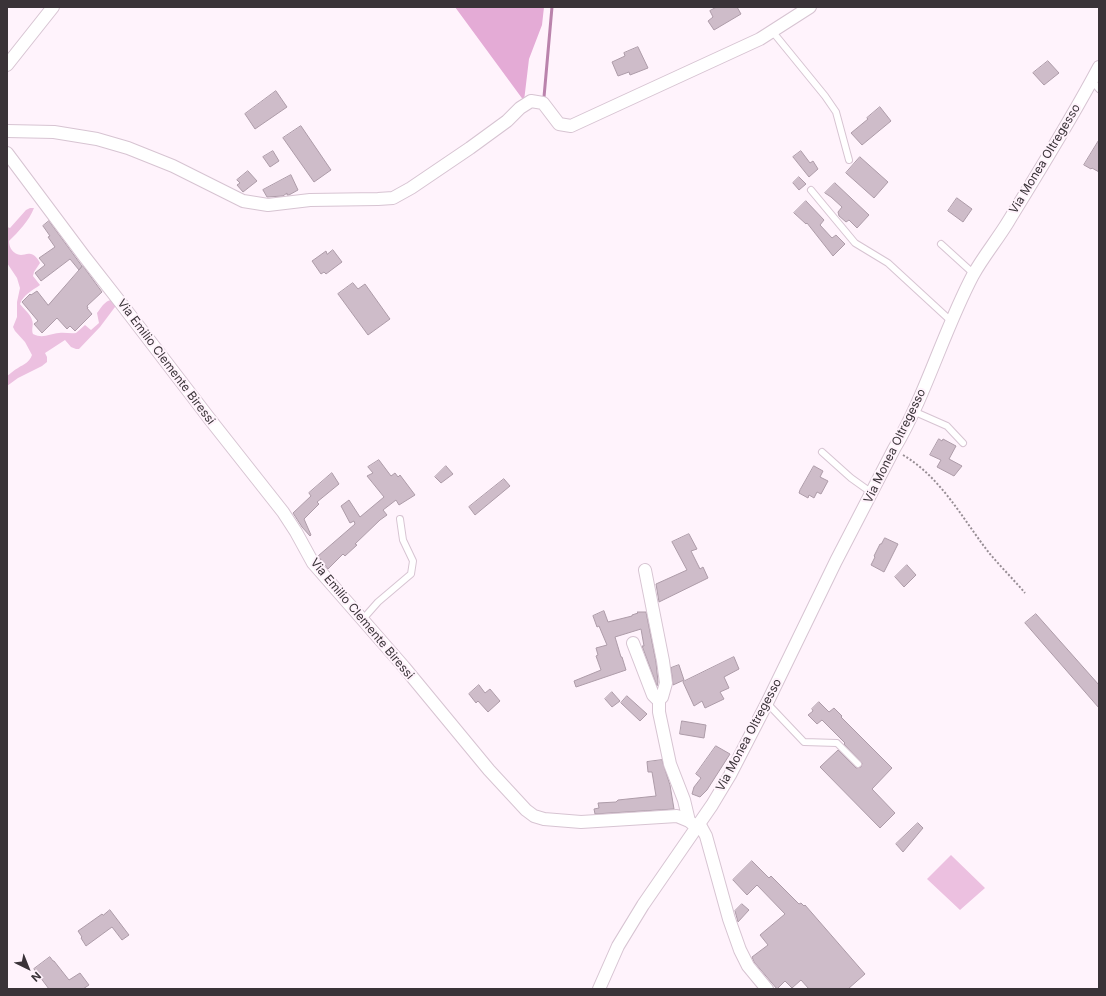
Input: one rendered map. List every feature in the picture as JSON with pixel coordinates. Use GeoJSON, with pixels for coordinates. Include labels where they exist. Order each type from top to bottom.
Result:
{"type":"FeatureCollection","features":[{"type":"Feature","properties":{"kind":"street"},"geometry":{"type":"LineString","coordinates":[[7,65],[53,7]]}},
{"type":"Feature","properties":{"kind":"street"},"geometry":{"type":"LineString","coordinates":[[7,131],[54,132],[97,139],[128,148],[173,166],[243,201],[268,205],[310,200],[394,198],[507,122],[520,108],[531,101],[543,103],[559,124],[572,126],[760,39],[810,7]]}},
{"type":"Feature","properties":{"kind":"street","name":"Via Monea Oltregesso"},"geometry":{"type":"LineString","coordinates":[[599,989],[618,946],[643,905],[695,824],[730,775],[833,568],[901,436],[924,388],[951,321],[974,274],[1095,85],[1099,67]]}},
{"type":"Feature","properties":{"kind":"street","name":"Via Emilio Clemente Biressi"},"geometry":{"type":"LineString","coordinates":[[7,153],[207,416],[283,512],[313,563],[404,667],[489,770],[526,810],[534,816],[581,822],[682,813],[695,824]]}},
{"type":"Feature","properties":{"kind":"street"},"geometry":{"type":"LineString","coordinates":[[645,570],[666,683],[662,697],[659,700],[659,712],[670,764],[684,800],[682,813]]}},
{"type":"Feature","properties":{"kind":"street"},"geometry":{"type":"LineString","coordinates":[[633,643],[653,695],[659,700]]}},
{"type":"Feature","properties":{"kind":"street"},"geometry":{"type":"LineString","coordinates":[[695,824],[706,836],[729,919],[740,950],[748,966],[767,989]]}},
{"type":"Feature","properties":{"kind":"lane"},"geometry":{"type":"LineString","coordinates":[[772,31],[825,96],[836,112],[849,160]]}},
{"type":"Feature","properties":{"kind":"lane"},"geometry":{"type":"LineString","coordinates":[[811,190],[855,244],[888,263],[951,321]]}},
{"type":"Feature","properties":{"kind":"lane"},"geometry":{"type":"LineString","coordinates":[[941,244],[974,274]]}},
{"type":"Feature","properties":{"kind":"lane"},"geometry":{"type":"LineString","coordinates":[[913,411],[948,426],[963,443]]}},
{"type":"Feature","properties":{"kind":"lane"},"geometry":{"type":"LineString","coordinates":[[822,452],[851,478],[872,493]]}},
{"type":"Feature","properties":{"kind":"lane"},"geometry":{"type":"LineString","coordinates":[[362,619],[378,602],[411,574],[414,561],[403,540],[400,519]]}},
{"type":"Feature","properties":{"kind":"lane"},"geometry":{"type":"LineString","coordinates":[[767,703],[804,742],[837,743],[858,764]]}},
{"type":"Feature","properties":{"kind":"path"},"geometry":{"type":"LineString","coordinates":[[894,450],[916,463],[939,485],[991,554],[1025,593]]}},
{"type":"Feature","properties":{"kind":"shaded area"},"geometry":{"type":"Polygon","coordinates":[[[455,7],[544,7],[542,25],[529,59],[524,101],[455,7]]]}},
{"type":"Feature","properties":{"kind":"shaded area"},"geometry":{"type":"Polygon","coordinates":[[[34,208],[26,222],[9,241],[14,252],[21,255],[32,255],[36,257],[40,263],[33,276],[40,285],[26,295],[20,304],[31,318],[33,324],[33,334],[43,336],[61,333],[76,333],[85,325],[91,330],[99,323],[97,313],[103,305],[110,300],[118,303],[100,327],[79,349],[71,347],[65,340],[45,353],[47,362],[42,366],[18,378],[7,386],[7,376],[28,362],[32,355],[25,342],[13,327],[17,317],[17,302],[20,288],[17,278],[7,263],[7,227],[10,228],[26,210],[34,208]]]}},
{"type":"Feature","properties":{"kind":"shaded area"},"geometry":{"type":"Polygon","coordinates":[[[951,855],[985,888],[960,910],[927,879],[951,855]]]}},
{"type":"Feature","properties":{"kind":"building"},"geometry":{"type":"Polygon","coordinates":[[[717,7],[737,7],[741,14],[714,30],[708,21],[713,17],[710,11],[717,7]]]}},
{"type":"Feature","properties":{"kind":"building"},"geometry":{"type":"Polygon","coordinates":[[[638,47],[648,68],[630,75],[629,72],[618,76],[612,62],[625,56],[624,53],[638,47]]]}},
{"type":"Feature","properties":{"kind":"building"},"geometry":{"type":"Polygon","coordinates":[[[1048,61],[1059,73],[1044,85],[1033,73],[1048,61]]]}},
{"type":"Feature","properties":{"kind":"building"},"geometry":{"type":"Polygon","coordinates":[[[276,91],[287,107],[255,129],[245,114],[276,91]]]}},
{"type":"Feature","properties":{"kind":"building"},"geometry":{"type":"Polygon","coordinates":[[[880,107],[891,121],[862,145],[851,133],[880,107]]]}},
{"type":"Feature","properties":{"kind":"building"},"geometry":{"type":"Polygon","coordinates":[[[301,126],[331,170],[314,182],[283,138],[301,126]]]}},
{"type":"Feature","properties":{"kind":"building"},"geometry":{"type":"Polygon","coordinates":[[[1099,140],[1099,172],[1084,165],[1099,140]]]}},
{"type":"Feature","properties":{"kind":"building"},"geometry":{"type":"Polygon","coordinates":[[[273,151],[279,161],[270,167],[263,157],[273,151]]]}},
{"type":"Feature","properties":{"kind":"building"},"geometry":{"type":"Polygon","coordinates":[[[801,151],[810,163],[813,161],[818,169],[809,177],[793,157],[801,151]]]}},
{"type":"Feature","properties":{"kind":"building"},"geometry":{"type":"Polygon","coordinates":[[[860,157],[888,182],[874,198],[846,173],[860,157]]]}},
{"type":"Feature","properties":{"kind":"building"},"geometry":{"type":"Polygon","coordinates":[[[248,171],[257,181],[243,192],[237,185],[240,183],[237,180],[248,171]]]}},
{"type":"Feature","properties":{"kind":"building"},"geometry":{"type":"Polygon","coordinates":[[[291,175],[298,190],[289,195],[287,195],[287,193],[283,196],[267,197],[263,190],[291,175]]]}},
{"type":"Feature","properties":{"kind":"building"},"geometry":{"type":"Polygon","coordinates":[[[799,177],[806,184],[799,190],[793,183],[799,177]]]}},
{"type":"Feature","properties":{"kind":"building"},"geometry":{"type":"Polygon","coordinates":[[[835,183],[869,215],[857,228],[849,220],[846,222],[839,216],[838,212],[842,207],[825,193],[835,183]]]}},
{"type":"Feature","properties":{"kind":"building"},"geometry":{"type":"Polygon","coordinates":[[[957,198],[972,209],[963,222],[948,211],[957,198]]]}},
{"type":"Feature","properties":{"kind":"building"},"geometry":{"type":"Polygon","coordinates":[[[806,201],[824,220],[820,225],[832,238],[836,235],[845,244],[833,256],[807,223],[806,224],[794,213],[806,201]]]}},
{"type":"Feature","properties":{"kind":"building"},"geometry":{"type":"Polygon","coordinates":[[[49,221],[82,266],[79,270],[70,259],[41,281],[35,273],[45,265],[39,258],[55,247],[43,226],[49,221]]]}},
{"type":"Feature","properties":{"kind":"building"},"geometry":{"type":"Polygon","coordinates":[[[333,250],[342,262],[326,274],[324,272],[321,274],[312,261],[326,251],[327,254],[333,250]]]}},
{"type":"Feature","properties":{"kind":"building"},"geometry":{"type":"Polygon","coordinates":[[[83,266],[102,292],[87,306],[92,314],[75,331],[70,326],[67,329],[57,318],[42,333],[34,324],[38,321],[22,302],[30,294],[31,295],[37,291],[48,305],[83,266]]]}},
{"type":"Feature","properties":{"kind":"building"},"geometry":{"type":"Polygon","coordinates":[[[353,283],[358,289],[365,284],[390,319],[368,335],[338,294],[353,283]]]}},
{"type":"Feature","properties":{"kind":"building"},"geometry":{"type":"Polygon","coordinates":[[[939,439],[942,441],[943,439],[956,446],[949,459],[962,466],[954,476],[937,467],[941,460],[930,455],[939,439]]]}},
{"type":"Feature","properties":{"kind":"building"},"geometry":{"type":"Polygon","coordinates":[[[379,460],[391,476],[395,473],[398,477],[400,475],[415,495],[399,505],[396,500],[383,510],[387,515],[355,544],[357,545],[345,556],[343,554],[328,569],[318,556],[355,524],[354,521],[350,523],[341,506],[349,500],[360,517],[384,497],[367,476],[373,473],[368,467],[379,460]]]}},
{"type":"Feature","properties":{"kind":"building"},"geometry":{"type":"Polygon","coordinates":[[[446,466],[453,474],[441,483],[435,477],[446,466]]]}},
{"type":"Feature","properties":{"kind":"building"},"geometry":{"type":"Polygon","coordinates":[[[814,466],[823,471],[820,477],[828,481],[821,494],[817,492],[814,498],[809,495],[808,498],[799,493],[814,466]]]}},
{"type":"Feature","properties":{"kind":"building"},"geometry":{"type":"Polygon","coordinates":[[[332,473],[339,484],[317,502],[319,504],[304,519],[311,535],[310,536],[293,513],[311,496],[309,493],[332,473]]]}},
{"type":"Feature","properties":{"kind":"building"},"geometry":{"type":"Polygon","coordinates":[[[504,479],[510,486],[475,515],[469,507],[504,479]]]}},
{"type":"Feature","properties":{"kind":"building"},"geometry":{"type":"Polygon","coordinates":[[[689,534],[697,549],[691,551],[700,569],[703,567],[708,578],[659,602],[656,584],[687,570],[672,542],[689,534]]]}},
{"type":"Feature","properties":{"kind":"building"},"geometry":{"type":"Polygon","coordinates":[[[885,538],[898,544],[884,572],[871,565],[880,544],[885,538]]]}},
{"type":"Feature","properties":{"kind":"building"},"geometry":{"type":"Polygon","coordinates":[[[907,565],[916,575],[904,587],[895,577],[907,565]]]}},
{"type":"Feature","properties":{"kind":"building"},"geometry":{"type":"Polygon","coordinates":[[[604,611],[608,622],[632,616],[638,613],[637,612],[646,612],[656,662],[657,686],[642,646],[644,646],[641,629],[615,637],[626,670],[576,687],[574,681],[601,670],[596,656],[598,655],[596,648],[607,645],[593,616],[604,611]]]}},
{"type":"Feature","properties":{"kind":"building"},"geometry":{"type":"Polygon","coordinates":[[[1036,614],[1099,685],[1099,708],[1025,623],[1036,614]]]}},
{"type":"Feature","properties":{"kind":"building"},"geometry":{"type":"Polygon","coordinates":[[[734,657],[739,669],[724,677],[729,688],[720,692],[724,699],[705,708],[702,701],[694,706],[683,682],[734,657]]]}},
{"type":"Feature","properties":{"kind":"building"},"geometry":{"type":"Polygon","coordinates":[[[679,665],[684,680],[673,685],[671,668],[679,665]]]}},
{"type":"Feature","properties":{"kind":"building"},"geometry":{"type":"Polygon","coordinates":[[[479,685],[485,693],[490,689],[500,701],[488,712],[478,701],[476,703],[469,694],[479,685]]]}},
{"type":"Feature","properties":{"kind":"building"},"geometry":{"type":"Polygon","coordinates":[[[612,692],[620,701],[612,707],[605,699],[612,692]]]}},
{"type":"Feature","properties":{"kind":"building"},"geometry":{"type":"Polygon","coordinates":[[[627,696],[647,714],[640,721],[621,703],[627,696]]]}},
{"type":"Feature","properties":{"kind":"building"},"geometry":{"type":"Polygon","coordinates":[[[819,702],[829,712],[834,708],[842,716],[841,717],[892,768],[872,789],[895,813],[880,828],[820,767],[838,750],[856,768],[861,767],[862,763],[822,720],[817,724],[808,715],[813,711],[812,709],[819,702]]]}},
{"type":"Feature","properties":{"kind":"building"},"geometry":{"type":"Polygon","coordinates":[[[682,721],[706,725],[704,738],[680,734],[682,721]]]}},
{"type":"Feature","properties":{"kind":"building"},"geometry":{"type":"Polygon","coordinates":[[[716,746],[730,754],[707,790],[700,797],[692,794],[694,787],[701,778],[696,774],[716,746]]]}},
{"type":"Feature","properties":{"kind":"building"},"geometry":{"type":"Polygon","coordinates":[[[662,760],[670,785],[674,809],[595,814],[594,809],[599,808],[598,803],[656,796],[652,772],[648,772],[647,762],[662,760]]]}},
{"type":"Feature","properties":{"kind":"building"},"geometry":{"type":"Polygon","coordinates":[[[918,823],[923,828],[903,852],[896,844],[918,823]]]}},
{"type":"Feature","properties":{"kind":"building"},"geometry":{"type":"Polygon","coordinates":[[[752,861],[769,878],[771,876],[799,904],[801,903],[804,906],[805,905],[865,974],[848,989],[809,989],[801,980],[792,988],[785,981],[777,989],[754,962],[752,957],[768,945],[760,935],[785,914],[757,885],[747,895],[733,880],[752,861]]]}},
{"type":"Feature","properties":{"kind":"building"},"geometry":{"type":"Polygon","coordinates":[[[742,904],[749,910],[738,922],[735,911],[742,904]]]}},
{"type":"Feature","properties":{"kind":"building"},"geometry":{"type":"Polygon","coordinates":[[[110,910],[129,935],[122,940],[112,927],[86,946],[78,931],[110,910]]]}},
{"type":"Feature","properties":{"kind":"building"},"geometry":{"type":"Polygon","coordinates":[[[50,957],[69,980],[80,973],[89,985],[83,989],[49,989],[34,969],[50,957]]]}},
{"type":"Feature","properties":{"kind":"waterway"},"geometry":{"type":"LineString","coordinates":[[544,97],[552,7]]}}]}
